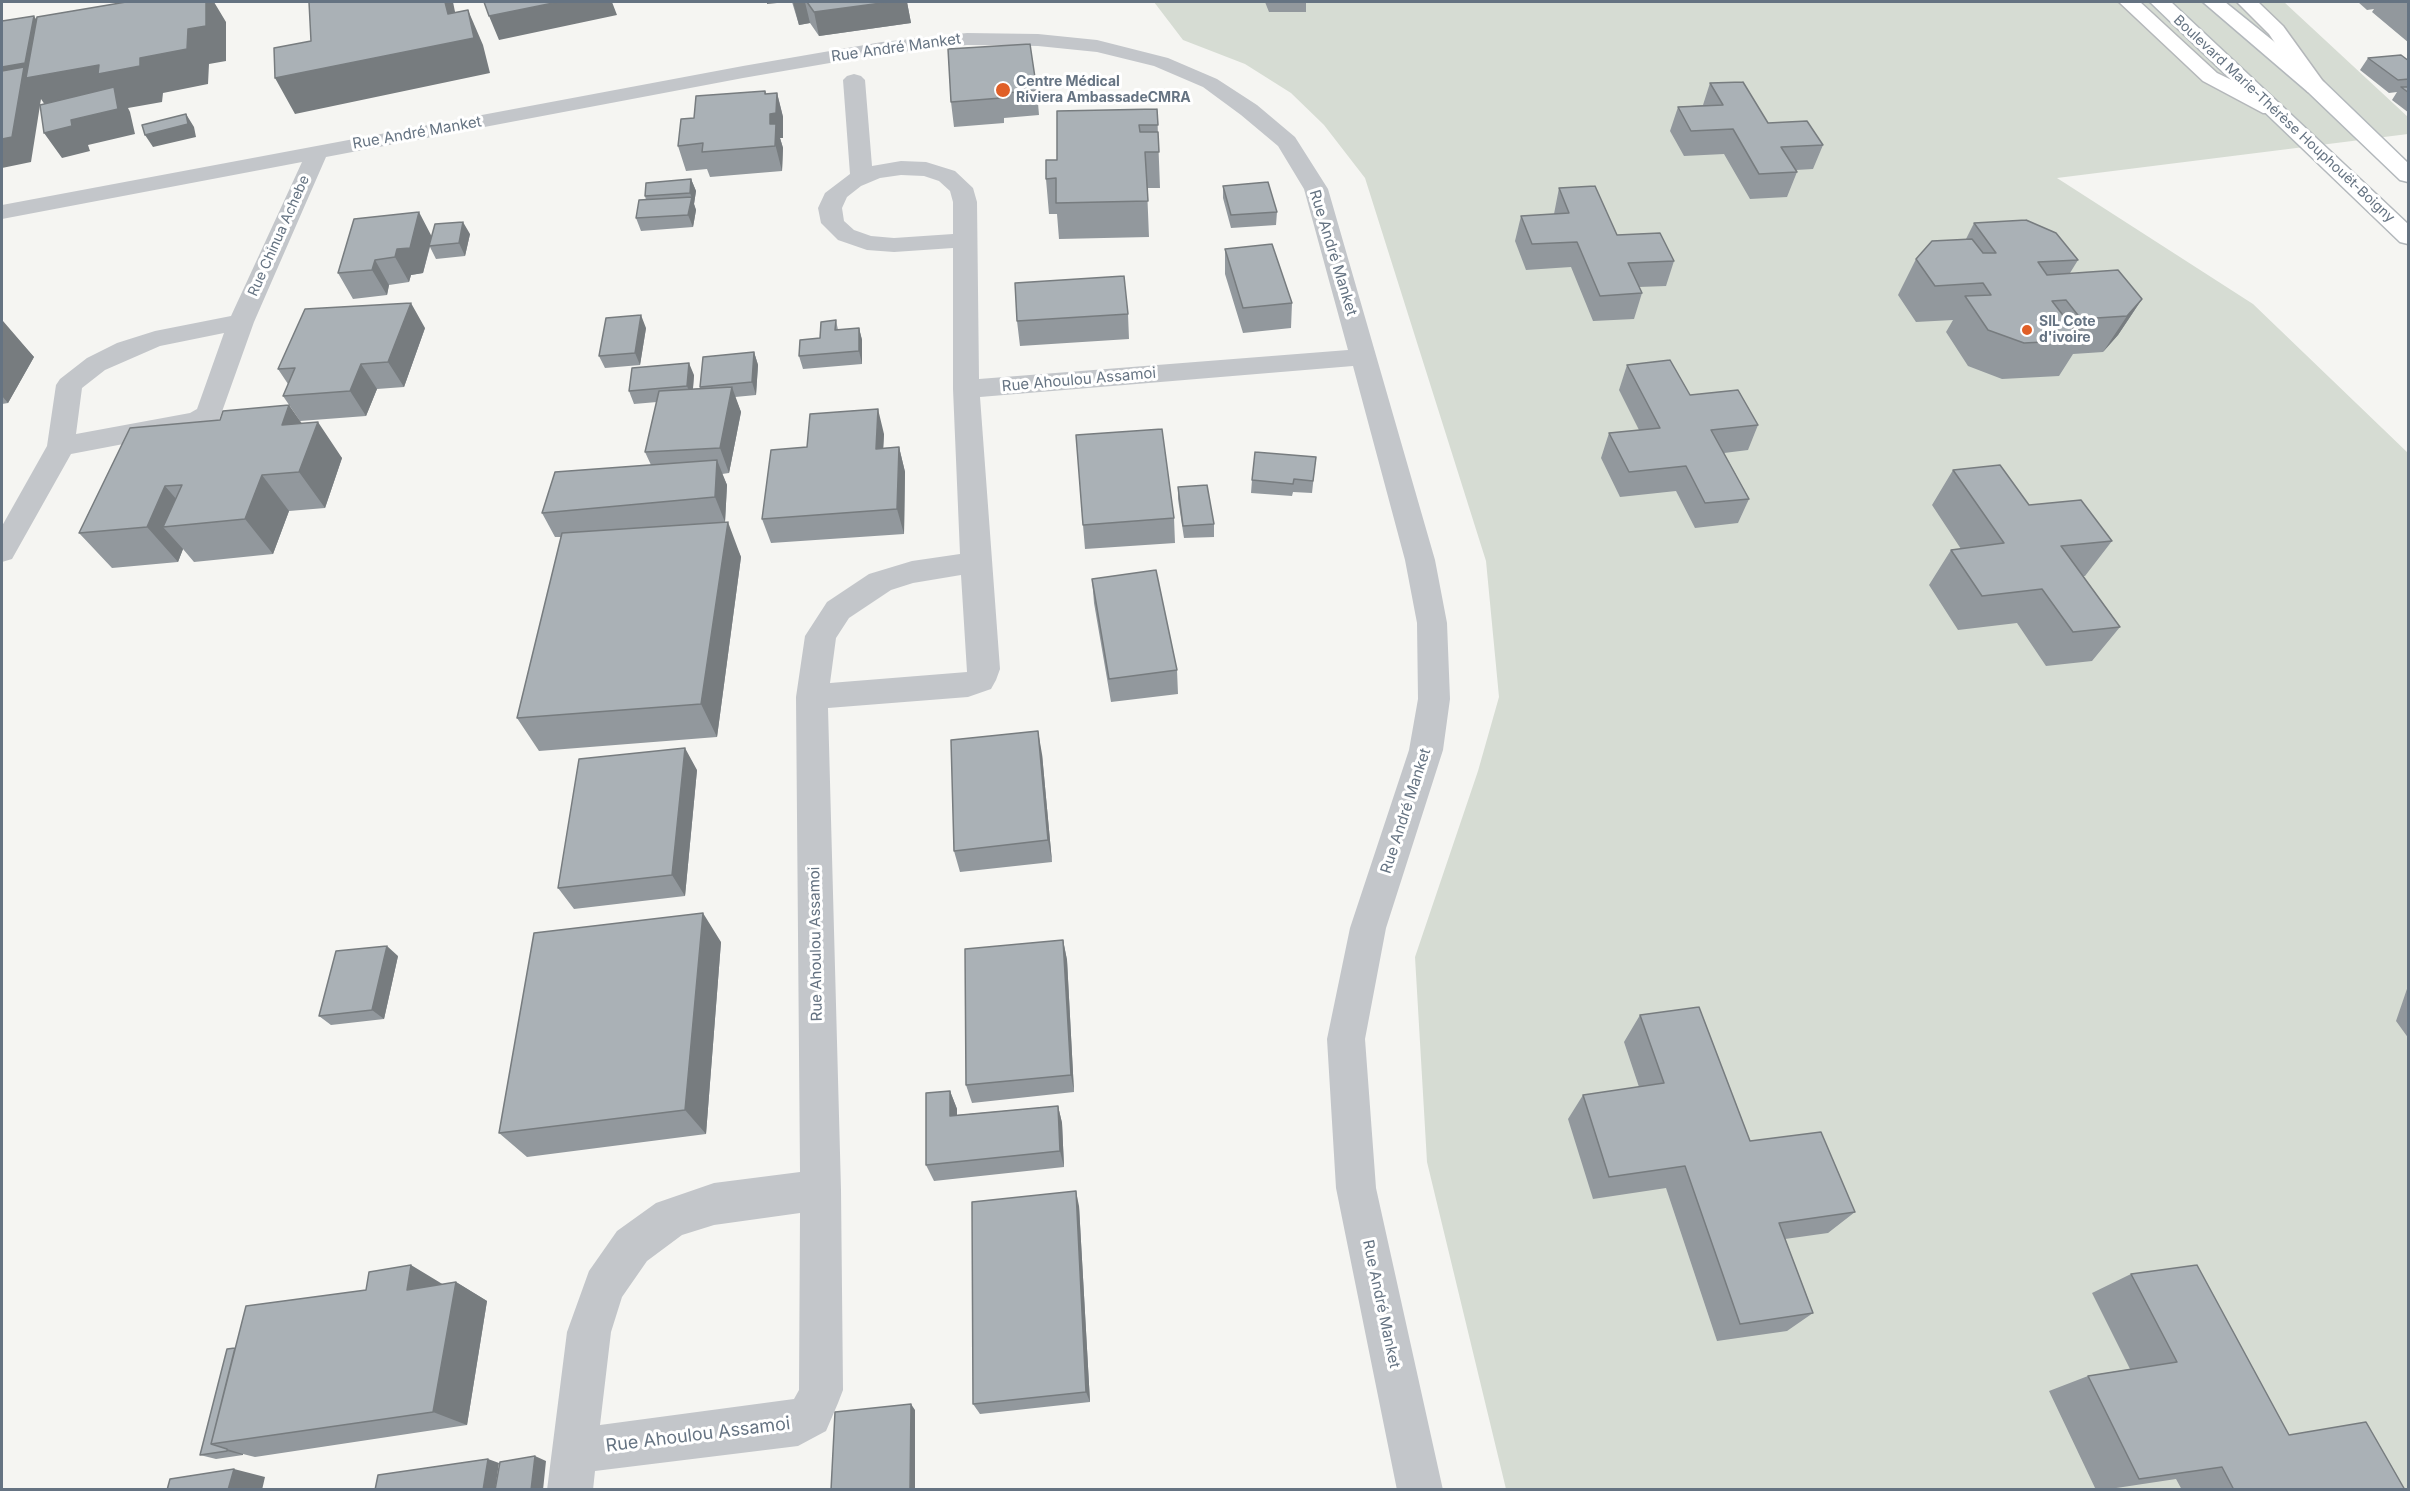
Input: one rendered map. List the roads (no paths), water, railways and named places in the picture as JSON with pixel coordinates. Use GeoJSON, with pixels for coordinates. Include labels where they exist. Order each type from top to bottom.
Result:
{"type":"FeatureCollection","features":[{"type":"Feature","properties":{"kind":"main road"},"geometry":{"type":"LineString","coordinates":[[2129,2],[2210,77],[2271,108]]}},
{"type":"Feature","properties":{"kind":"main road","name":"Boulevard Marie-Thérèse Houphouët-Boigny"},"geometry":{"type":"LineString","coordinates":[[2160,2],[2409,237]]}},
{"type":"Feature","properties":{"kind":"main road"},"geometry":{"type":"LineString","coordinates":[[2213,2],[2316,87],[2409,175]]}},
{"type":"Feature","properties":{"kind":"main road"},"geometry":{"type":"LineString","coordinates":[[2247,2],[2276,30],[2316,87]]}},
{"type":"Feature","properties":{"kind":"street","name":"Rue André Manket"},"geometry":{"type":"LineString","coordinates":[[2,212],[318,151],[882,48],[967,39],[1038,40],[1097,46],[1161,62],[1210,83],[1249,110],[1287,142],[1316,189],[1420,560],[1432,623],[1434,699],[1426,750],[1368,928],[1346,1040],[1356,1188],[1420,1490]]}},
{"type":"Feature","properties":{"kind":"street"},"geometry":{"type":"LineString","coordinates":[[854,80],[862,177]]}},
{"type":"Feature","properties":{"kind":"street","name":"Rue Chinua Achebe"},"geometry":{"type":"LineString","coordinates":[[61,446],[206,417],[209,414],[241,322],[318,151]]}},
{"type":"Feature","properties":{"kind":"street"},"geometry":{"type":"LineString","coordinates":[[812,697],[968,685],[980,680],[984,669],[975,562],[966,389],[965,202],[961,188],[947,176],[926,170],[901,168],[862,177],[837,194],[830,208],[833,223],[846,235],[867,243],[894,245],[965,240]]}},
{"type":"Feature","properties":{"kind":"street"},"geometry":{"type":"LineString","coordinates":[[2,551],[61,446],[69,386],[96,364],[126,349],[155,339],[241,322]]}},
{"type":"Feature","properties":{"kind":"street","name":"Rue Ahoulou Assamoi"},"geometry":{"type":"LineString","coordinates":[[966,389],[1364,357]]}},
{"type":"Feature","properties":{"kind":"street","name":"Rue Ahoulou Assamoi"},"geometry":{"type":"LineString","coordinates":[[821,1190],[714,1204],[671,1218],[632,1246],[604,1286],[589,1332],[572,1470],[798,1423],[810,1415],[821,1390],[821,1190],[812,697],[821,636],[838,610],[880,582],[912,572],[975,562]]}},
{"type":"Feature","properties":{"kind":"place","name":"Centre Médical Riviera AmbassadeCMRA"},"geometry":{"type":"Point","coordinates":[1003,90]}},
{"type":"Feature","properties":{"kind":"place","name":"SIL Cote d'ivoire"},"geometry":{"type":"Point","coordinates":[2027,330]}}]}
